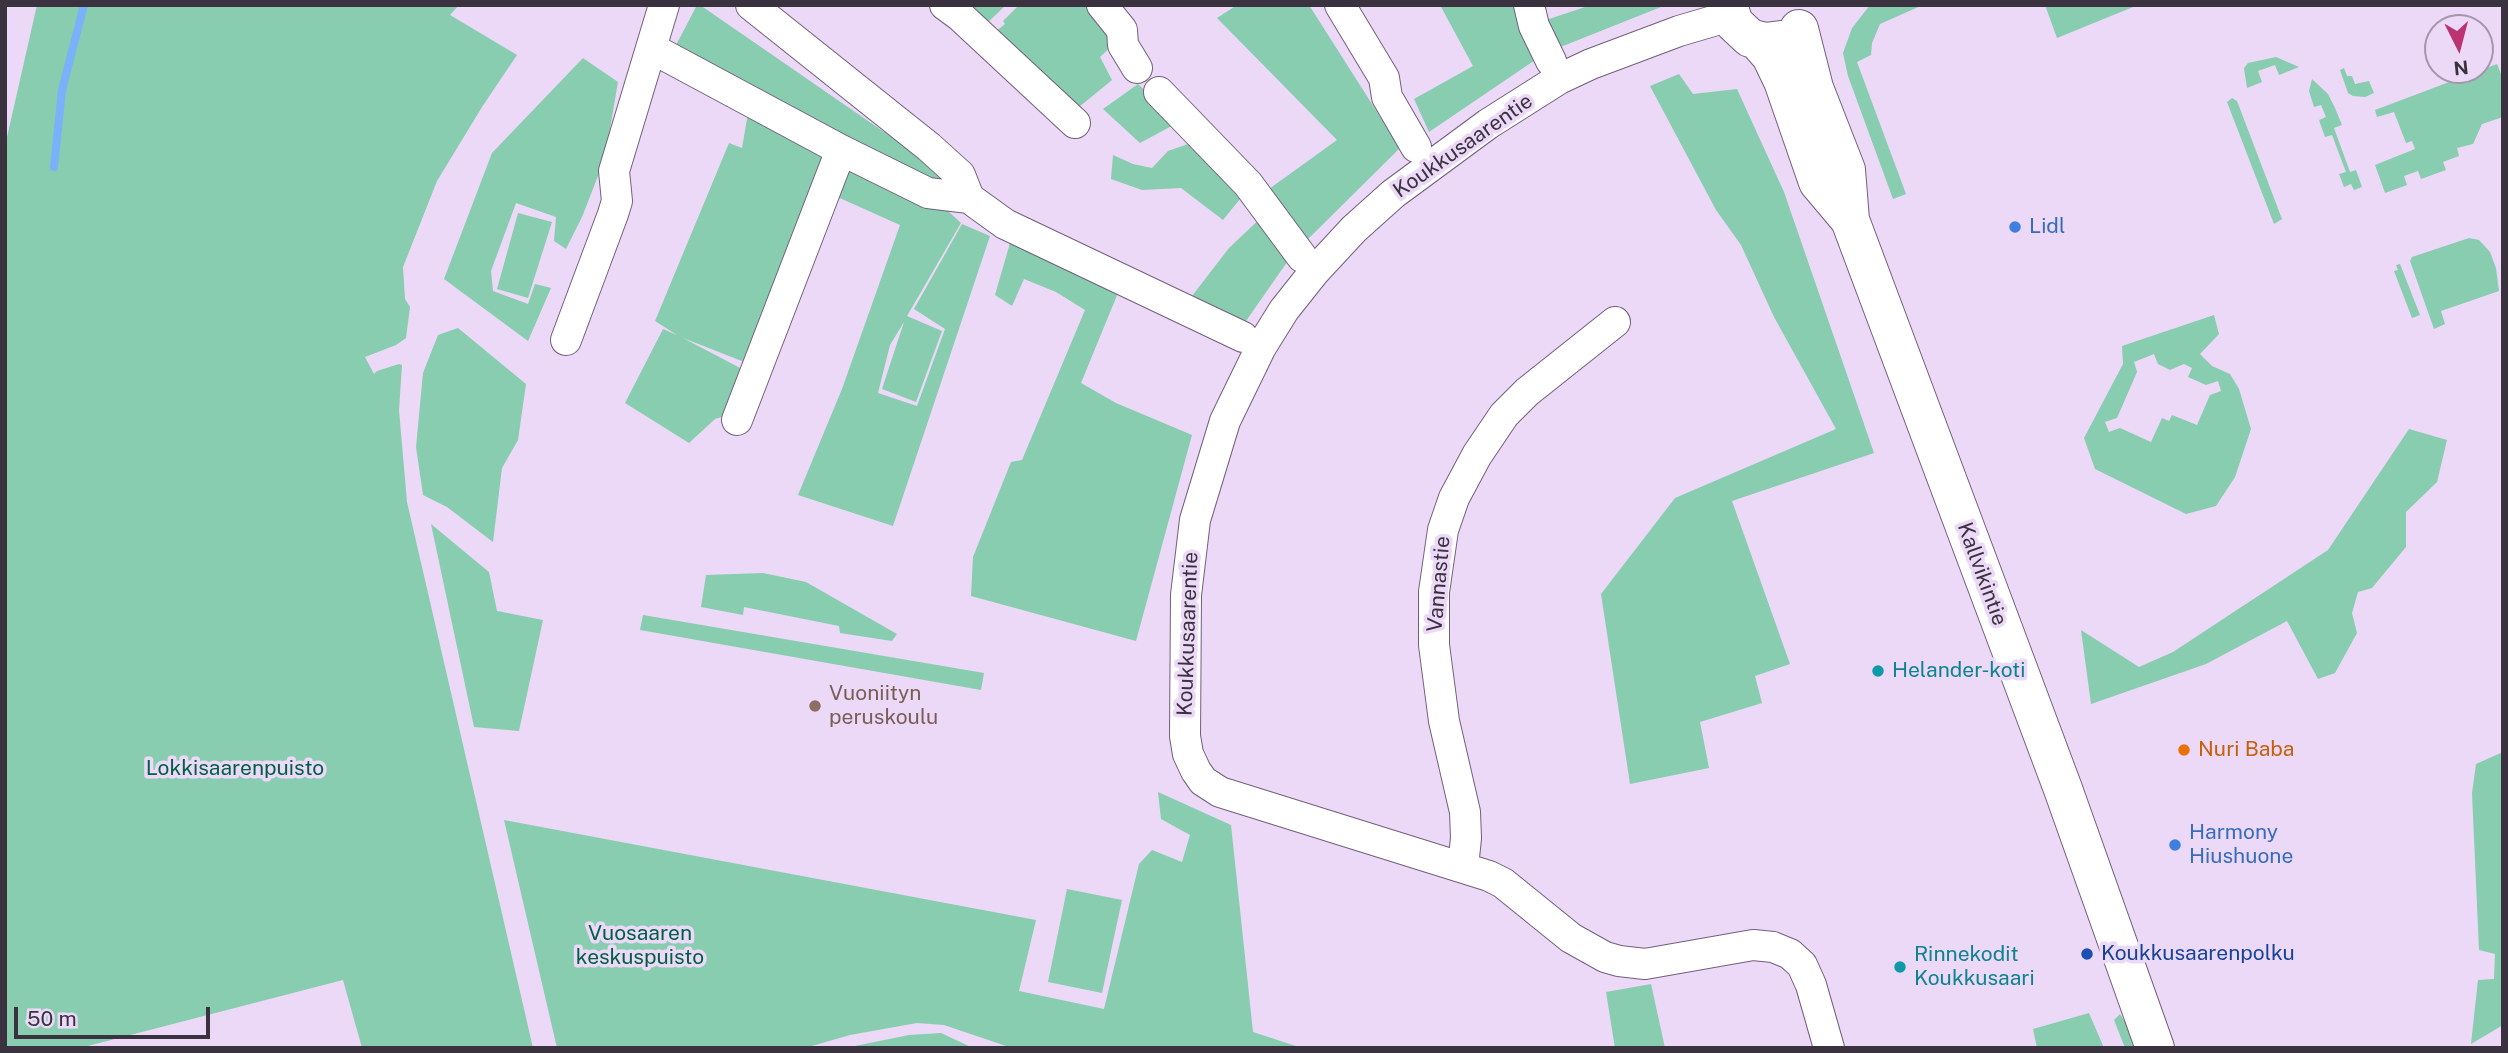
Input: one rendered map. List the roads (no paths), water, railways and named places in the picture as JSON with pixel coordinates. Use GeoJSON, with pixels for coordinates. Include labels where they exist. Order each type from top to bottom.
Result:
{"type":"FeatureCollection","features":[{"type":"Feature","properties":{"kind":"main road"},"geometry":{"type":"LineString","coordinates":[[1739,21],[1780,40],[1804,17]]}},
{"type":"Feature","properties":{"kind":"main road","name":"Kallvikintie"},"geometry":{"type":"LineString","coordinates":[[1804,17],[1802,48],[1814,88],[1846,170],[1850,220],[2063,789],[2155,1048]]}},
{"type":"Feature","properties":{"kind":"main road","name":"Kallvikintie"},"geometry":{"type":"LineString","coordinates":[[1739,21],[1771,56],[1783,81],[1818,182],[1850,220]]}},
{"type":"Feature","properties":{"kind":"street"},"geometry":{"type":"LineString","coordinates":[[566,340],[617,201],[614,171],[664,5]]}},
{"type":"Feature","properties":{"kind":"street"},"geometry":{"type":"LineString","coordinates":[[751,5],[950,166],[960,175],[969,198]]}},
{"type":"Feature","properties":{"kind":"street"},"geometry":{"type":"LineString","coordinates":[[945,5],[1075,123]]}},
{"type":"Feature","properties":{"kind":"street"},"geometry":{"type":"LineString","coordinates":[[1102,5],[1122,30],[1123,45],[1137,68]]}},
{"type":"Feature","properties":{"kind":"street"},"geometry":{"type":"LineString","coordinates":[[1340,5],[1384,78],[1387,97],[1416,147]]}},
{"type":"Feature","properties":{"kind":"street"},"geometry":{"type":"LineString","coordinates":[[1530,5],[1534,26],[1551,61]]}},
{"type":"Feature","properties":{"kind":"street","name":"Koukkusaarentie"},"geometry":{"type":"LineString","coordinates":[[1739,21],[1667,35],[1591,64],[1559,79],[1488,124],[1393,194],[1346,237],[1284,310],[1238,392],[1216,446],[1195,520],[1186,595],[1185,736],[1188,754],[1196,771],[1203,781],[1220,792],[1393,848],[1463,867],[1503,883],[1579,944],[1605,957],[1645,964],[1753,945],[1773,947],[1790,954],[1802,965],[1811,985],[1829,1048]]}},
{"type":"Feature","properties":{"kind":"street"},"geometry":{"type":"LineString","coordinates":[[651,48],[841,150],[928,192],[969,198],[1005,224],[1243,337]]}},
{"type":"Feature","properties":{"kind":"street"},"geometry":{"type":"LineString","coordinates":[[1159,92],[1248,184],[1302,257]]}},
{"type":"Feature","properties":{"kind":"street"},"geometry":{"type":"LineString","coordinates":[[737,420],[841,150]]}},
{"type":"Feature","properties":{"kind":"street","name":"Vannastie"},"geometry":{"type":"LineString","coordinates":[[1463,867],[1465,812],[1444,721],[1434,645],[1434,592],[1443,530],[1454,498],[1477,455],[1504,415],[1527,392],[1615,322]]}},
{"type":"Feature","properties":{"kind":"waterway"},"geometry":{"type":"LineString","coordinates":[[54,167],[62,90],[84,5]]}},
{"type":"Feature","properties":{"kind":"place","name":"Lidl"},"geometry":{"type":"Point","coordinates":[2015,227]}},
{"type":"Feature","properties":{"kind":"place","name":"Helander-koti"},"geometry":{"type":"Point","coordinates":[1878,671]}},
{"type":"Feature","properties":{"kind":"place","name":"Vuoniityn peruskoulu"},"geometry":{"type":"Point","coordinates":[815,706]}},
{"type":"Feature","properties":{"kind":"place","name":"Nuri Baba"},"geometry":{"type":"Point","coordinates":[2184,750]}},
{"type":"Feature","properties":{"kind":"place","name":"Harmony Hiushuone"},"geometry":{"type":"Point","coordinates":[2175,845]}},
{"type":"Feature","properties":{"kind":"place","name":"Koukkusaarenpolku"},"geometry":{"type":"Point","coordinates":[2087,954]}},
{"type":"Feature","properties":{"kind":"place","name":"Rinnekodit Koukkusaari"},"geometry":{"type":"Point","coordinates":[1900,967]}},
{"type":"Feature","properties":{"kind":"park label","name":"Lokkisaarenpuisto"},"geometry":{"type":"Point","coordinates":[235,769]}},
{"type":"Feature","properties":{"kind":"park label","name":"Vuosaaren keskuspuisto"},"geometry":{"type":"Point","coordinates":[640,946]}}]}
